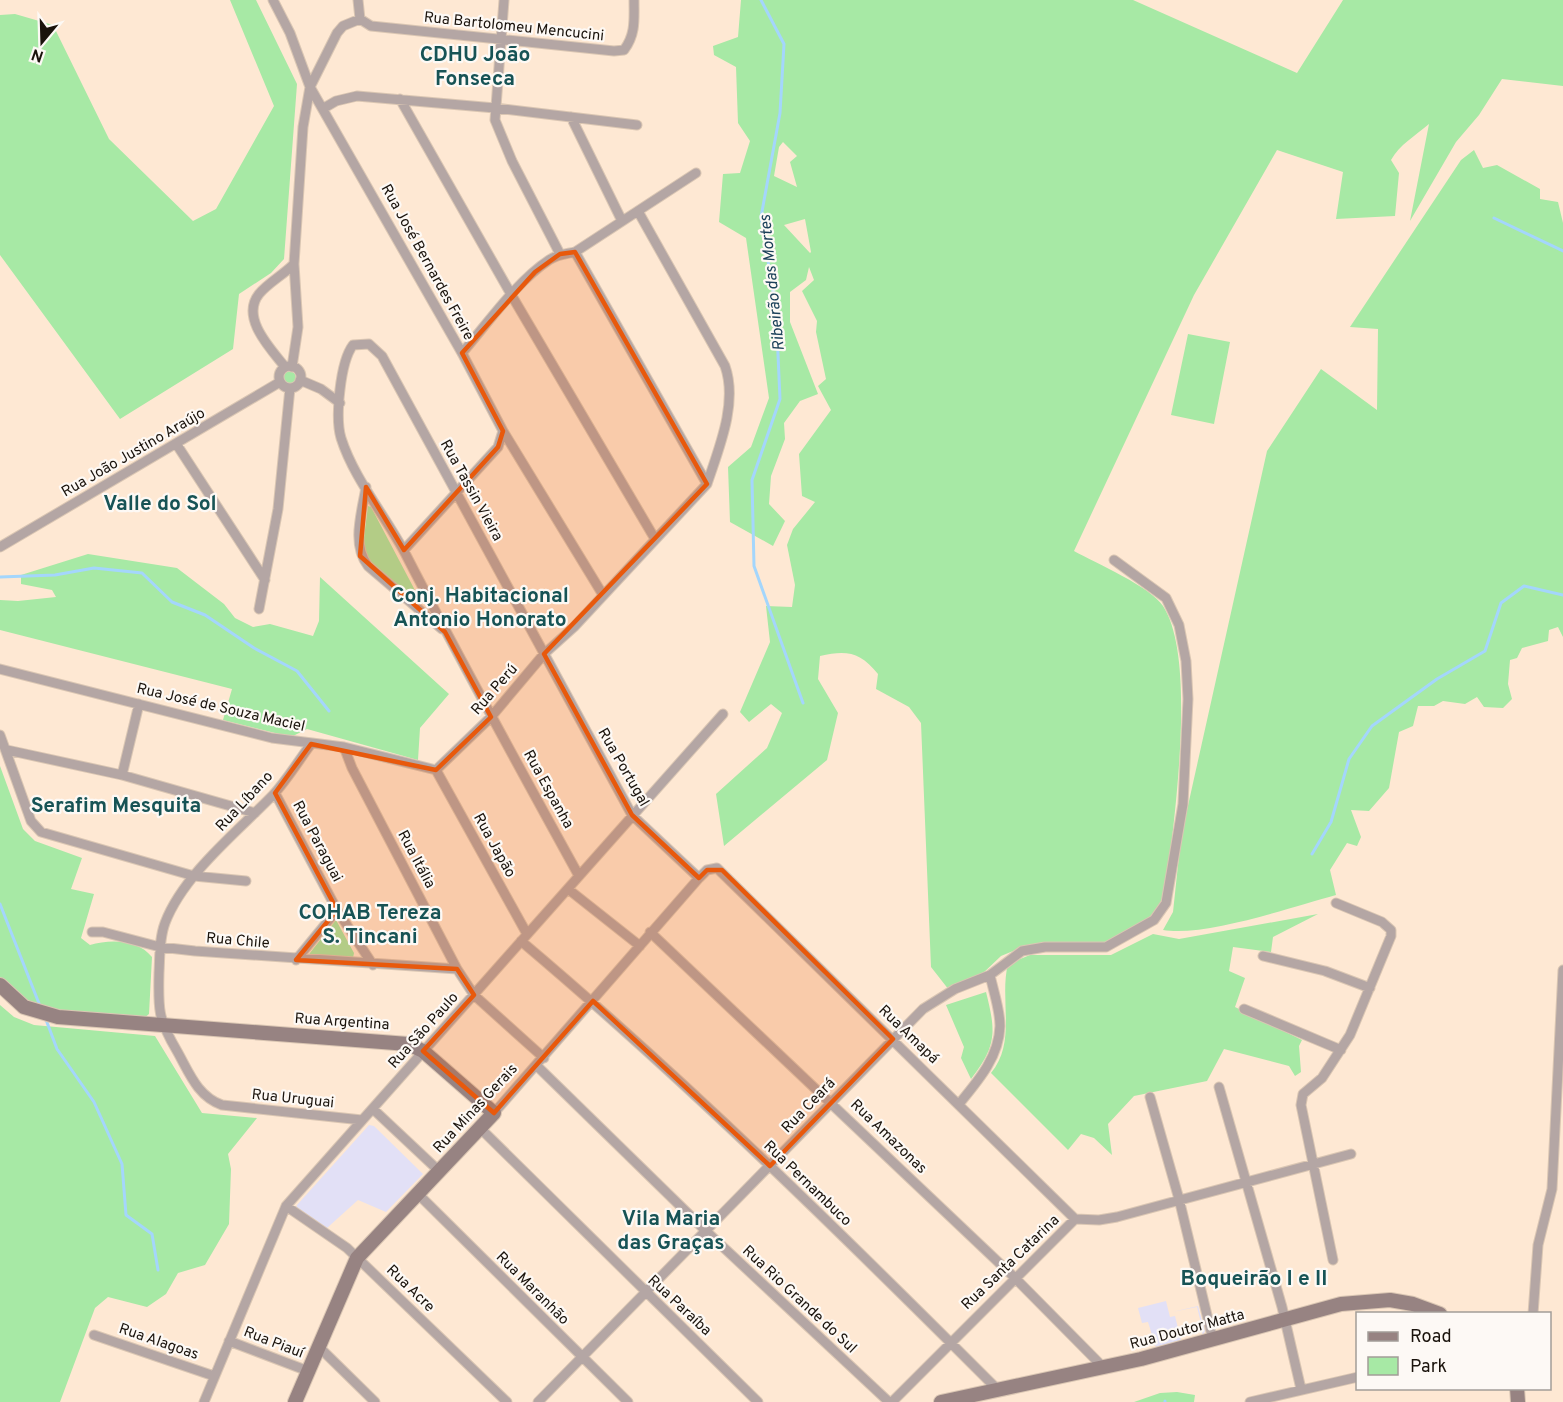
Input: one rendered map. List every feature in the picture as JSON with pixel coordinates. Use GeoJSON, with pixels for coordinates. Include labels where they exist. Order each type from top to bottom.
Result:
{"type":"FeatureCollection","features":[{"type":"Feature","properties":{"kind":"street","name":"Rua José Bernardes Freire"},"geometry":{"type":"LineString","coordinates":[[273,0],[290,33],[310,87],[462,353],[503,431],[603,595]]}},
{"type":"Feature","properties":{"kind":"street"},"geometry":{"type":"LineString","coordinates":[[290,388],[280,382],[280,373],[288,367],[298,327],[294,264],[303,127],[310,87],[343,26],[363,21],[358,0]]}},
{"type":"Feature","properties":{"kind":"street"},"geometry":{"type":"LineString","coordinates":[[504,0],[495,120],[501,139],[560,254]]}},
{"type":"Feature","properties":{"kind":"street","name":"Rua Bartolomeu Mencucini"},"geometry":{"type":"LineString","coordinates":[[363,21],[501,39],[603,50],[624,50],[631,41],[634,30],[634,0]]}},
{"type":"Feature","properties":{"kind":"street"},"geometry":{"type":"LineString","coordinates":[[324,108],[336,101],[357,96],[495,108],[638,125]]}},
{"type":"Feature","properties":{"kind":"street"},"geometry":{"type":"LineString","coordinates":[[400,99],[512,296],[655,539]]}},
{"type":"Feature","properties":{"kind":"street"},"geometry":{"type":"LineString","coordinates":[[571,117],[622,221]]}},
{"type":"Feature","properties":{"kind":"street"},"geometry":{"type":"LineString","coordinates":[[462,353],[512,296],[548,260],[560,254],[575,252],[622,221],[639,213],[696,173]]}},
{"type":"Feature","properties":{"kind":"street"},"geometry":{"type":"LineString","coordinates":[[639,213],[725,366],[730,381],[721,441],[707,484]]}},
{"type":"Feature","properties":{"kind":"street"},"geometry":{"type":"LineString","coordinates":[[575,252],[707,484]]}},
{"type":"Feature","properties":{"kind":"street"},"geometry":{"type":"LineString","coordinates":[[294,264],[258,296],[253,307],[259,333],[288,367],[300,373],[300,380]]}},
{"type":"Feature","properties":{"kind":"street","name":"Rua Espanha"},"geometry":{"type":"LineString","coordinates":[[369,344],[352,345],[348,351],[340,404],[341,437],[366,487],[404,550],[445,632],[579,876]]}},
{"type":"Feature","properties":{"kind":"street","name":"Rua Tassin Vieira"},"geometry":{"type":"LineString","coordinates":[[369,344],[382,356],[544,654]]}},
{"type":"Feature","properties":{"kind":"street"},"geometry":{"type":"LineString","coordinates":[[300,380],[312,384],[340,404]]}},
{"type":"Feature","properties":{"kind":"street"},"geometry":{"type":"LineString","coordinates":[[259,609],[278,509],[290,388],[300,380]]}},
{"type":"Feature","properties":{"kind":"street","name":"Rua João Justino Araújo"},"geometry":{"type":"LineString","coordinates":[[0,547],[177,445],[280,382]]}},
{"type":"Feature","properties":{"kind":"street"},"geometry":{"type":"LineString","coordinates":[[404,550],[498,447],[503,431]]}},
{"type":"Feature","properties":{"kind":"street"},"geometry":{"type":"LineString","coordinates":[[177,445],[265,580]]}},
{"type":"Feature","properties":{"kind":"street","name":"Rua Perú"},"geometry":{"type":"LineString","coordinates":[[435,770],[492,717],[544,654],[574,627],[707,484]]}},
{"type":"Feature","properties":{"kind":"street"},"geometry":{"type":"LineString","coordinates":[[366,487],[360,522],[360,556],[401,596],[445,632]]}},
{"type":"Feature","properties":{"kind":"street","name":"Rua Ceará"},"geometry":{"type":"LineString","coordinates":[[538,1402],[583,1360],[645,1293],[923,1009],[955,989],[990,975],[1022,951],[1045,947],[1106,947],[1154,920],[1166,903],[1183,804],[1188,699],[1186,661],[1179,625],[1166,598],[1114,560]]}},
{"type":"Feature","properties":{"kind":"street","name":"Rua Portugal"},"geometry":{"type":"LineString","coordinates":[[544,654],[632,815],[699,878]]}},
{"type":"Feature","properties":{"kind":"street","name":"Rua José de Souza Maciel"},"geometry":{"type":"LineString","coordinates":[[0,669],[272,738],[344,747],[435,770]]}},
{"type":"Feature","properties":{"kind":"street"},"geometry":{"type":"LineString","coordinates":[[122,776],[139,704]]}},
{"type":"Feature","properties":{"kind":"street","name":"Rua São Paulo"},"geometry":{"type":"LineString","coordinates":[[204,1402],[286,1206],[723,714]]}},
{"type":"Feature","properties":{"kind":"street"},"geometry":{"type":"LineString","coordinates":[[0,735],[31,821],[41,832],[194,876],[246,881]]}},
{"type":"Feature","properties":{"kind":"street","name":"Rua Líbano"},"geometry":{"type":"LineString","coordinates":[[162,1025],[159,1006],[160,947],[165,924],[194,876],[275,792],[311,744]]}},
{"type":"Feature","properties":{"kind":"street","name":"Rua Itália"},"geometry":{"type":"LineString","coordinates":[[344,747],[352,768],[474,995],[541,1062]]}},
{"type":"Feature","properties":{"kind":"street"},"geometry":{"type":"LineString","coordinates":[[7,750],[122,776],[255,813]]}},
{"type":"Feature","properties":{"kind":"street","name":"Rua Japão"},"geometry":{"type":"LineString","coordinates":[[435,770],[524,938],[593,1001]]}},
{"type":"Feature","properties":{"kind":"street","name":"Rua Paraguai"},"geometry":{"type":"LineString","coordinates":[[275,792],[337,910],[373,964]]}},
{"type":"Feature","properties":{"kind":"street","name":"Rua Minas Gerais"},"geometry":{"type":"LineString","coordinates":[[295,1402],[357,1258],[481,1129],[699,878],[707,870],[722,870]]}},
{"type":"Feature","properties":{"kind":"street","name":"Rua Amapá"},"geometry":{"type":"LineString","coordinates":[[722,870],[1075,1219]]}},
{"type":"Feature","properties":{"kind":"street"},"geometry":{"type":"LineString","coordinates":[[568,889],[640,946]]}},
{"type":"Feature","properties":{"kind":"street"},"geometry":{"type":"LineString","coordinates":[[1333,1260],[1314,1162],[1302,1122],[1301,1105],[1304,1094],[1322,1078],[1341,1050],[1391,936],[1391,930],[1382,921],[1336,903]]}},
{"type":"Feature","properties":{"kind":"street"},"geometry":{"type":"LineString","coordinates":[[296,960],[337,910]]}},
{"type":"Feature","properties":{"kind":"street","name":"Rua Chile"},"geometry":{"type":"LineString","coordinates":[[92,932],[103,932],[160,947],[296,960],[458,969]]}},
{"type":"Feature","properties":{"kind":"street","name":"Rua Amazonas"},"geometry":{"type":"LineString","coordinates":[[650,932],[832,1102],[1014,1277],[1103,1367]]}},
{"type":"Feature","properties":{"kind":"street"},"geometry":{"type":"LineString","coordinates":[[1263,956],[1325,971],[1370,988]]}},
{"type":"Feature","properties":{"kind":"street"},"geometry":{"type":"LineString","coordinates":[[1533,1312],[1538,1245],[1552,1189],[1563,970]]}},
{"type":"Feature","properties":{"kind":"street"},"geometry":{"type":"LineString","coordinates":[[959,1104],[984,1072],[996,1049],[1000,1025],[990,975]]}},
{"type":"Feature","properties":{"kind":"street","name":"Rua Argentina"},"geometry":{"type":"LineString","coordinates":[[0,985],[24,1007],[38,1013],[408,1044],[423,1051],[494,1113]]}},
{"type":"Feature","properties":{"kind":"street","name":"Rua Pernambuco"},"geometry":{"type":"LineString","coordinates":[[593,1001],[770,1166],[951,1341],[999,1391]]}},
{"type":"Feature","properties":{"kind":"street"},"geometry":{"type":"LineString","coordinates":[[1244,1009],[1341,1050]]}},
{"type":"Feature","properties":{"kind":"street","name":"Rua Uruguai"},"geometry":{"type":"LineString","coordinates":[[162,1025],[205,1098],[222,1106],[362,1120]]}},
{"type":"Feature","properties":{"kind":"street","name":"Rua Rio Grande do Sul"},"geometry":{"type":"LineString","coordinates":[[541,1062],[707,1232],[891,1402]]}},
{"type":"Feature","properties":{"kind":"street"},"geometry":{"type":"LineString","coordinates":[[1220,1087],[1285,1320],[1301,1389]]}},
{"type":"Feature","properties":{"kind":"street"},"geometry":{"type":"LineString","coordinates":[[1150,1097],[1179,1199],[1213,1340]]}},
{"type":"Feature","properties":{"kind":"street"},"geometry":{"type":"LineString","coordinates":[[373,1109],[439,1171]]}},
{"type":"Feature","properties":{"kind":"street","name":"Rua Paraíba"},"geometry":{"type":"LineString","coordinates":[[481,1129],[758,1402]]}},
{"type":"Feature","properties":{"kind":"street","name":"Rua Santa Catarina"},"geometry":{"type":"LineString","coordinates":[[891,1402],[1014,1277],[1075,1219],[1099,1220],[1117,1217],[1314,1162],[1351,1154]]}},
{"type":"Feature","properties":{"kind":"street","name":"Rua Maranhão"},"geometry":{"type":"LineString","coordinates":[[418,1194],[583,1360],[628,1402]]}},
{"type":"Feature","properties":{"kind":"street","name":"Rua Acre"},"geometry":{"type":"LineString","coordinates":[[286,1206],[357,1258],[507,1402]]}},
{"type":"Feature","properties":{"kind":"street","name":"Rua Doutor Matta"},"geometry":{"type":"LineString","coordinates":[[941,1402],[1103,1367],[1213,1340],[1341,1304],[1366,1301],[1413,1304],[1435,1312]]}},
{"type":"Feature","properties":{"kind":"street","name":"Rua Alagoas"},"geometry":{"type":"LineString","coordinates":[[94,1335],[214,1376]]}},
{"type":"Feature","properties":{"kind":"street","name":"Rua Piauí"},"geometry":{"type":"LineString","coordinates":[[229,1341],[308,1371]]}},
{"type":"Feature","properties":{"kind":"street","name":"Rua Piauí"},"geometry":{"type":"LineString","coordinates":[[318,1346],[375,1402]]}},
{"type":"Feature","properties":{"kind":"street"},"geometry":{"type":"LineString","coordinates":[[1250,1402],[1356,1377]]}},
{"type":"Feature","properties":{"kind":"highlighted area"},"geometry":{"type":"Polygon","coordinates":[[[575,252],[707,484],[544,654],[632,815],[699,878],[707,870],[722,870],[893,1039],[770,1166],[593,1001],[494,1113],[423,1051],[474,995],[457,969],[296,960],[337,910],[275,793],[311,744],[436,770],[491,717],[445,632],[360,556],[366,487],[404,550],[498,447],[503,431],[462,353],[535,272],[560,254],[575,252]]]}},
{"type":"Feature","properties":{"kind":"shaded area"},"geometry":{"type":"Polygon","coordinates":[[[369,1125],[374,1126],[423,1174],[386,1212],[358,1200],[327,1228],[296,1209],[297,1205],[369,1125]]]}},
{"type":"Feature","properties":{"kind":"shaded area"},"geometry":{"type":"Polygon","coordinates":[[[1166,1301],[1170,1317],[1175,1316],[1181,1340],[1157,1347],[1158,1350],[1200,1339],[1203,1331],[1197,1307],[1172,1312],[1198,1306],[1205,1331],[1201,1339],[1157,1351],[1148,1322],[1142,1323],[1138,1308],[1166,1301]]]}},
{"type":"Feature","properties":{"kind":"green space"},"geometry":{"type":"Polygon","coordinates":[[[230,0],[256,0],[297,84],[284,259],[271,273],[239,294],[233,349],[120,419],[0,255],[0,15],[15,14],[53,25],[109,139],[193,221],[216,209],[274,106],[230,0]]]}},
{"type":"Feature","properties":{"kind":"green space"},"geometry":{"type":"Polygon","coordinates":[[[741,0],[1133,0],[1297,73],[1343,0],[1563,0],[1563,86],[1502,79],[1479,115],[1456,142],[1410,221],[1429,124],[1403,145],[1391,160],[1399,173],[1395,216],[1336,219],[1343,172],[1277,150],[1194,295],[1074,551],[1135,583],[1157,599],[1163,606],[1173,631],[1179,664],[1180,744],[1166,891],[1160,905],[1150,918],[1109,945],[1028,945],[1001,956],[980,976],[949,990],[931,967],[921,723],[909,707],[876,689],[878,674],[865,661],[852,654],[838,653],[820,656],[818,679],[838,713],[827,760],[724,846],[716,794],[767,748],[782,713],[771,704],[749,722],[740,712],[770,642],[766,606],[792,607],[795,585],[787,545],[793,529],[815,502],[802,496],[799,454],[831,410],[818,386],[826,379],[816,332],[817,321],[802,291],[814,280],[809,267],[806,280],[790,292],[790,322],[818,394],[800,401],[784,423],[785,439],[771,476],[769,504],[785,521],[773,546],[730,522],[728,467],[751,447],[769,398],[746,238],[719,222],[723,174],[740,173],[750,141],[738,123],[736,67],[714,55],[713,46],[738,37],[741,0]],[[783,142],[779,147],[774,176],[797,187],[790,162],[797,156],[783,142]],[[805,219],[784,225],[810,253],[811,252],[805,219]]]}},
{"type":"Feature","properties":{"kind":"green space"},"geometry":{"type":"Polygon","coordinates":[[[1474,150],[1483,168],[1497,165],[1540,189],[1540,199],[1558,202],[1563,223],[1563,637],[1558,627],[1549,630],[1548,641],[1522,648],[1517,658],[1510,660],[1508,684],[1512,699],[1503,708],[1484,707],[1477,697],[1465,704],[1443,701],[1434,706],[1418,706],[1413,726],[1399,732],[1389,788],[1369,811],[1351,810],[1361,837],[1357,846],[1347,843],[1330,870],[1336,895],[1225,925],[1181,931],[1163,930],[1173,912],[1181,837],[1267,451],[1321,369],[1377,410],[1378,329],[1350,327],[1461,160],[1474,150]]]}},
{"type":"Feature","properties":{"kind":"green space"},"geometry":{"type":"Polygon","coordinates":[[[1188,334],[1230,342],[1214,424],[1171,415],[1188,334]]]}},
{"type":"Feature","properties":{"kind":"green space"},"geometry":{"type":"Polygon","coordinates":[[[286,371],[292,371],[296,378],[292,385],[286,385],[282,381],[282,375],[286,371]]]}},
{"type":"Feature","properties":{"kind":"green space"},"geometry":{"type":"Polygon","coordinates":[[[368,506],[371,507],[418,596],[415,602],[366,560],[362,553],[368,506]]]}},
{"type":"Feature","properties":{"kind":"green space"},"geometry":{"type":"Polygon","coordinates":[[[88,554],[177,568],[224,604],[235,618],[253,627],[270,624],[313,636],[319,621],[320,577],[449,694],[420,728],[418,760],[307,729],[291,737],[223,720],[232,689],[0,630],[0,600],[18,601],[56,597],[52,590],[21,584],[21,575],[88,554]]]}},
{"type":"Feature","properties":{"kind":"green space"},"geometry":{"type":"Polygon","coordinates":[[[0,766],[23,829],[35,841],[82,858],[71,889],[94,894],[81,938],[90,945],[115,941],[132,944],[152,957],[149,1014],[143,1019],[47,1009],[28,1003],[0,980],[0,766]]]}},
{"type":"Feature","properties":{"kind":"green space"},"geometry":{"type":"Polygon","coordinates":[[[1318,914],[1273,937],[1271,952],[1233,947],[1229,971],[1245,978],[1235,1007],[1302,1040],[1299,1046],[1301,1072],[1295,1076],[1289,1066],[1224,1049],[1207,1081],[1134,1096],[1108,1124],[1112,1155],[1094,1138],[1081,1134],[1068,1150],[991,1073],[999,1061],[1003,1048],[1008,964],[1030,955],[1111,955],[1153,934],[1179,939],[1318,914]]]}},
{"type":"Feature","properties":{"kind":"green space"},"geometry":{"type":"Polygon","coordinates":[[[336,920],[354,953],[353,958],[306,958],[336,920]]]}},
{"type":"Feature","properties":{"kind":"green space"},"geometry":{"type":"Polygon","coordinates":[[[986,992],[992,1018],[992,1038],[986,1057],[971,1079],[961,1058],[964,1047],[946,1005],[986,992]]]}},
{"type":"Feature","properties":{"kind":"green space"},"geometry":{"type":"Polygon","coordinates":[[[0,1005],[14,1017],[34,1025],[155,1036],[202,1113],[257,1118],[228,1154],[231,1169],[229,1224],[205,1265],[178,1273],[166,1294],[147,1307],[108,1297],[95,1308],[60,1402],[0,1402],[0,1005]]]}},
{"type":"Feature","properties":{"kind":"green space"},"geometry":{"type":"Polygon","coordinates":[[[1177,1392],[1195,1395],[1194,1402],[1134,1402],[1160,1393],[1177,1392]]]}},
{"type":"Feature","properties":{"kind":"waterway","name":"Ribeirão das Mortes"},"geometry":{"type":"LineString","coordinates":[[761,0],[784,44],[780,113],[761,217],[776,310],[780,399],[752,480],[754,566],[803,703]]}},
{"type":"Feature","properties":{"kind":"waterway"},"geometry":{"type":"LineString","coordinates":[[1494,218],[1563,251]]}},
{"type":"Feature","properties":{"kind":"waterway"},"geometry":{"type":"LineString","coordinates":[[0,577],[55,575],[94,568],[142,573],[172,602],[205,615],[254,648],[297,671],[329,711]]}},
{"type":"Feature","properties":{"kind":"waterway"},"geometry":{"type":"LineString","coordinates":[[1312,854],[1331,822],[1349,759],[1372,726],[1437,679],[1485,651],[1501,603],[1524,586],[1563,595]]}},
{"type":"Feature","properties":{"kind":"waterway"},"geometry":{"type":"LineString","coordinates":[[0,904],[40,1006]]}},
{"type":"Feature","properties":{"kind":"waterway"},"geometry":{"type":"LineString","coordinates":[[45,1017],[57,1049],[94,1102],[122,1164],[126,1215],[152,1234],[158,1270]]}},
{"type":"Feature","properties":{"kind":"district","name":"CDHU João Fonseca"},"geometry":{"type":"Point","coordinates":[475,66]}},
{"type":"Feature","properties":{"kind":"district","name":"Valle do Sol"},"geometry":{"type":"Point","coordinates":[160,503]}},
{"type":"Feature","properties":{"kind":"district","name":"Conj. Habitacional Antonio Honorato"},"geometry":{"type":"Point","coordinates":[480,607]}},
{"type":"Feature","properties":{"kind":"district","name":"Serafim Mesquita"},"geometry":{"type":"Point","coordinates":[116,805]}},
{"type":"Feature","properties":{"kind":"district","name":"COHAB Tereza S. Tincani"},"geometry":{"type":"Point","coordinates":[370,924]}},
{"type":"Feature","properties":{"kind":"district","name":"Vila Maria das Graças"},"geometry":{"type":"Point","coordinates":[671,1230]}},
{"type":"Feature","properties":{"kind":"district","name":"Boqueirão I e II"},"geometry":{"type":"Point","coordinates":[1254,1278]}}]}
